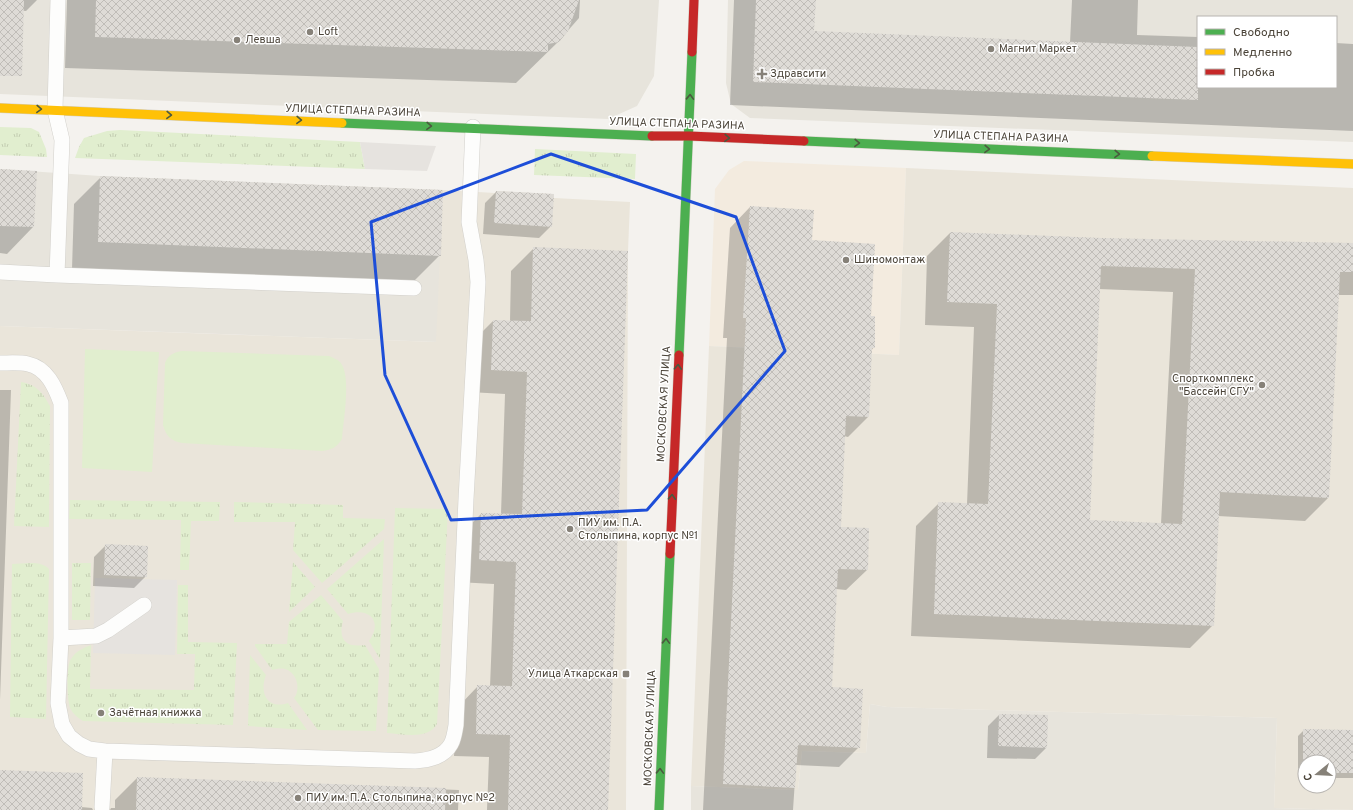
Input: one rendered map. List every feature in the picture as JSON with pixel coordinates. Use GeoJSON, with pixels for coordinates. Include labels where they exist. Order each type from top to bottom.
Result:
{"type":"FeatureCollection","features":[{"type":"Feature","properties":{"kind":"street","name":"МОСКОВСКАЯ УЛИЦА"},"geometry":{"type":"LineString","coordinates":[[659,810],[694,0]]}},
{"type":"Feature","properties":{"kind":"street","name":"УЛИЦА СТЕПАНА РАЗИНА"},"geometry":{"type":"LineString","coordinates":[[0,108],[646,136],[688,136],[1353,164]]}},
{"type":"Feature","properties":{"kind":"lane"},"geometry":{"type":"LineString","coordinates":[[57,274],[62,140],[55,110],[58,0]]}},
{"type":"Feature","properties":{"kind":"lane"},"geometry":{"type":"LineString","coordinates":[[0,363],[28,364],[39,368],[48,376],[56,388],[61,403],[61,638],[58,703],[62,724],[69,736],[79,744],[89,749],[105,751],[415,761],[430,759],[442,755],[452,744],[456,725],[466,499],[478,282],[476,260],[469,222],[473,128]]}},
{"type":"Feature","properties":{"kind":"lane"},"geometry":{"type":"LineString","coordinates":[[0,272],[414,288]]}},
{"type":"Feature","properties":{"kind":"lane"},"geometry":{"type":"LineString","coordinates":[[61,638],[96,636],[108,630],[144,605]]}},
{"type":"Feature","properties":{"kind":"lane"},"geometry":{"type":"LineString","coordinates":[[102,807],[105,751]]}},
{"type":"Feature","properties":{"kind":"highlighted area"},"geometry":{"type":"Polygon","coordinates":[[[551,154],[736,217],[785,351],[647,510],[451,520],[385,375],[371,222],[551,154]]]}},
{"type":"Feature","properties":{"kind":"shaded area"},"geometry":{"type":"Polygon","coordinates":[[[0,0],[659,0],[654,76],[637,106],[608,119],[0,94],[0,0]]]}},
{"type":"Feature","properties":{"kind":"shaded area"},"geometry":{"type":"Polygon","coordinates":[[[728,0],[1353,0],[1353,142],[750,118],[731,104],[726,83],[728,0]]]}},
{"type":"Feature","properties":{"kind":"shaded area"},"geometry":{"type":"Polygon","coordinates":[[[360,142],[436,146],[427,171],[365,169],[360,142]]]}},
{"type":"Feature","properties":{"kind":"shaded area"},"geometry":{"type":"Polygon","coordinates":[[[744,161],[906,168],[899,355],[709,346],[715,189],[729,170],[744,161]]]}},
{"type":"Feature","properties":{"kind":"shaded area"},"geometry":{"type":"Polygon","coordinates":[[[906,168],[1353,188],[1353,810],[1274,808],[1277,718],[887,707],[870,704],[866,753],[802,751],[798,790],[691,786],[709,346],[899,355],[906,168]]]}},
{"type":"Feature","properties":{"kind":"shaded area"},"geometry":{"type":"Polygon","coordinates":[[[0,169],[100,176],[443,190],[437,342],[0,326],[0,169]]]}},
{"type":"Feature","properties":{"kind":"shaded area"},"geometry":{"type":"Polygon","coordinates":[[[443,190],[553,194],[554,198],[630,202],[628,251],[626,810],[0,810],[0,326],[436,342],[443,190]]]}},
{"type":"Feature","properties":{"kind":"shaded area"},"geometry":{"type":"Polygon","coordinates":[[[95,578],[177,580],[175,655],[93,653],[95,578]]]}},
{"type":"Feature","properties":{"kind":"shaded area"},"geometry":{"type":"Polygon","coordinates":[[[870,704],[887,707],[1277,718],[1274,808],[1353,810],[691,810],[691,786],[798,790],[802,751],[866,753],[870,704]]]}},
{"type":"Feature","properties":{"kind":"green space"},"geometry":{"type":"Polygon","coordinates":[[[0,127],[31,128],[39,132],[46,149],[47,157],[0,155],[0,127]]]}},
{"type":"Feature","properties":{"kind":"green space"},"geometry":{"type":"Polygon","coordinates":[[[120,130],[360,142],[365,169],[75,158],[84,138],[107,131],[120,130]]]}},
{"type":"Feature","properties":{"kind":"green space"},"geometry":{"type":"Polygon","coordinates":[[[535,149],[636,154],[635,179],[534,175],[535,149]]]}},
{"type":"Feature","properties":{"kind":"green space"},"geometry":{"type":"Polygon","coordinates":[[[85,349],[159,352],[152,472],[82,468],[85,349]]]}},
{"type":"Feature","properties":{"kind":"green space"},"geometry":{"type":"Polygon","coordinates":[[[182,351],[329,356],[336,359],[344,368],[346,377],[346,399],[342,439],[334,448],[322,451],[182,443],[175,441],[167,435],[163,425],[165,363],[172,354],[182,351]]]}},
{"type":"Feature","properties":{"kind":"green space"},"geometry":{"type":"Polygon","coordinates":[[[21,382],[35,387],[50,406],[49,527],[14,526],[21,382]]]}},
{"type":"Feature","properties":{"kind":"green space"},"geometry":{"type":"Polygon","coordinates":[[[70,500],[220,502],[219,521],[191,521],[189,570],[180,570],[181,520],[69,519],[70,500]]]}},
{"type":"Feature","properties":{"kind":"green space"},"geometry":{"type":"Polygon","coordinates":[[[234,502],[343,505],[343,518],[385,519],[384,529],[322,583],[293,550],[295,522],[234,522],[234,502]]]}},
{"type":"Feature","properties":{"kind":"green space"},"geometry":{"type":"Polygon","coordinates":[[[395,508],[448,509],[437,724],[428,732],[415,735],[387,733],[395,508]]]}},
{"type":"Feature","properties":{"kind":"green space"},"geometry":{"type":"Polygon","coordinates":[[[384,539],[380,659],[369,641],[375,628],[372,618],[368,614],[363,613],[356,612],[348,614],[327,589],[384,539]]]}},
{"type":"Feature","properties":{"kind":"green space"},"geometry":{"type":"Polygon","coordinates":[[[293,562],[315,587],[289,612],[293,562]]]}},
{"type":"Feature","properties":{"kind":"green space"},"geometry":{"type":"Polygon","coordinates":[[[37,563],[46,566],[49,569],[46,719],[10,717],[12,564],[37,563]]]}},
{"type":"Feature","properties":{"kind":"green space"},"geometry":{"type":"Polygon","coordinates":[[[72,563],[91,563],[90,620],[72,620],[72,563]]]}},
{"type":"Feature","properties":{"kind":"green space"},"geometry":{"type":"Polygon","coordinates":[[[178,585],[188,585],[188,642],[237,643],[233,725],[83,721],[79,719],[71,710],[69,704],[68,668],[71,659],[77,652],[91,645],[90,689],[194,690],[195,654],[177,654],[178,585]]]}},
{"type":"Feature","properties":{"kind":"green space"},"geometry":{"type":"Polygon","coordinates":[[[321,595],[343,621],[342,637],[345,641],[352,645],[365,645],[379,669],[376,731],[318,730],[294,698],[297,691],[297,682],[295,677],[289,671],[283,669],[272,670],[255,646],[255,644],[287,644],[289,622],[321,595]]]}},
{"type":"Feature","properties":{"kind":"green space"},"geometry":{"type":"Polygon","coordinates":[[[250,655],[266,675],[264,682],[264,694],[266,698],[275,704],[281,705],[288,703],[307,730],[248,726],[250,655]]]}},
{"type":"Feature","properties":{"kind":"building"},"geometry":{"type":"Polygon","coordinates":[[[0,0],[24,0],[22,76],[0,76],[0,0]]]}},
{"type":"Feature","properties":{"kind":"building"},"geometry":{"type":"Polygon","coordinates":[[[96,0],[579,0],[568,31],[559,42],[548,44],[548,52],[95,37],[96,0]]]}},
{"type":"Feature","properties":{"kind":"building"},"geometry":{"type":"Polygon","coordinates":[[[756,0],[816,0],[814,31],[1197,47],[1198,100],[753,82],[756,0]]]}},
{"type":"Feature","properties":{"kind":"building"},"geometry":{"type":"Polygon","coordinates":[[[0,169],[37,171],[34,227],[0,226],[0,169]]]}},
{"type":"Feature","properties":{"kind":"building"},"geometry":{"type":"Polygon","coordinates":[[[100,176],[443,190],[441,256],[98,242],[100,176]]]}},
{"type":"Feature","properties":{"kind":"building"},"geometry":{"type":"Polygon","coordinates":[[[496,191],[554,194],[552,227],[494,223],[496,191]]]}},
{"type":"Feature","properties":{"kind":"building"},"geometry":{"type":"Polygon","coordinates":[[[750,206],[814,210],[812,240],[875,244],[871,316],[875,316],[875,348],[872,348],[869,417],[846,416],[841,527],[869,528],[868,570],[838,569],[832,687],[863,689],[860,748],[798,745],[795,788],[723,784],[746,318],[743,318],[750,206]]]}},
{"type":"Feature","properties":{"kind":"building"},"geometry":{"type":"Polygon","coordinates":[[[950,232],[1102,238],[1353,243],[1353,272],[1340,272],[1329,498],[1220,492],[1214,626],[934,614],[938,502],[988,504],[997,304],[947,302],[950,232]],[[1101,266],[1090,520],[1182,524],[1195,269],[1101,266]]]}},
{"type":"Feature","properties":{"kind":"building","name":"ПИУ им. П.А. Столыпина, корпус №1"},"geometry":{"type":"Polygon","coordinates":[[[533,247],[628,251],[608,810],[508,810],[510,735],[476,734],[477,685],[512,686],[516,562],[479,560],[481,513],[522,514],[527,372],[491,370],[493,320],[531,321],[533,247]]]}},
{"type":"Feature","properties":{"kind":"building"},"geometry":{"type":"Polygon","coordinates":[[[105,544],[148,546],[147,577],[104,575],[105,544]]]}},
{"type":"Feature","properties":{"kind":"building"},"geometry":{"type":"Polygon","coordinates":[[[999,714],[1048,715],[1047,748],[998,746],[999,714]]]}},
{"type":"Feature","properties":{"kind":"building"},"geometry":{"type":"Polygon","coordinates":[[[1303,729],[1353,730],[1353,773],[1337,773],[1337,754],[1303,754],[1303,729]]]}},
{"type":"Feature","properties":{"kind":"building"},"geometry":{"type":"Polygon","coordinates":[[[0,770],[83,773],[82,810],[0,810],[0,770]]]}},
{"type":"Feature","properties":{"kind":"building","name":"ПИУ им. П.А. Столыпина, корпус №2"},"geometry":{"type":"Polygon","coordinates":[[[137,777],[446,788],[445,810],[136,810],[137,777]]]}},
{"type":"Feature","properties":{"kind":"traffic: fast"},"geometry":{"type":"LineString","coordinates":[[679,355],[692,52]]}},
{"type":"Feature","properties":{"kind":"traffic: fast"},"geometry":{"type":"LineString","coordinates":[[342,123],[652,136]]}},
{"type":"Feature","properties":{"kind":"traffic: fast"},"geometry":{"type":"LineString","coordinates":[[804,141],[1152,156]]}},
{"type":"Feature","properties":{"kind":"traffic: fast"},"geometry":{"type":"LineString","coordinates":[[659,810],[670,554]]}},
{"type":"Feature","properties":{"kind":"traffic: slow"},"geometry":{"type":"LineString","coordinates":[[0,108],[342,123]]}},
{"type":"Feature","properties":{"kind":"traffic: slow"},"geometry":{"type":"LineString","coordinates":[[1152,156],[1353,164]]}},
{"type":"Feature","properties":{"kind":"traffic: jam"},"geometry":{"type":"LineString","coordinates":[[692,52],[694,0]]}},
{"type":"Feature","properties":{"kind":"traffic: jam"},"geometry":{"type":"LineString","coordinates":[[652,136],[689,136],[804,141]]}},
{"type":"Feature","properties":{"kind":"traffic: jam"},"geometry":{"type":"LineString","coordinates":[[670,554],[679,355]]}},
{"type":"Feature","properties":{"kind":"place","name":"Loft"},"geometry":{"type":"Point","coordinates":[310,32]}},
{"type":"Feature","properties":{"kind":"place","name":"Левша"},"geometry":{"type":"Point","coordinates":[237,40]}},
{"type":"Feature","properties":{"kind":"place","name":"Магнит Маркет"},"geometry":{"type":"Point","coordinates":[991,49]}},
{"type":"Feature","properties":{"kind":"place","name":"Здравсити"},"geometry":{"type":"Point","coordinates":[762,74]}},
{"type":"Feature","properties":{"kind":"place","name":"Шиномонтаж"},"geometry":{"type":"Point","coordinates":[846,260]}},
{"type":"Feature","properties":{"kind":"place","name":"Спорткомплекс \"Бассейн СГУ\""},"geometry":{"type":"Point","coordinates":[1262,385]}},
{"type":"Feature","properties":{"kind":"place","name":"ПИУ им. П.А. Столыпина, корпус №1"},"geometry":{"type":"Point","coordinates":[570,529]}},
{"type":"Feature","properties":{"kind":"place","name":"Улица Аткарская"},"geometry":{"type":"Point","coordinates":[626,674]}},
{"type":"Feature","properties":{"kind":"place","name":"Зачётная книжка"},"geometry":{"type":"Point","coordinates":[101,713]}},
{"type":"Feature","properties":{"kind":"place","name":"ПИУ им. П.А. Столыпина, корпус №2"},"geometry":{"type":"Point","coordinates":[298,798]}}]}
